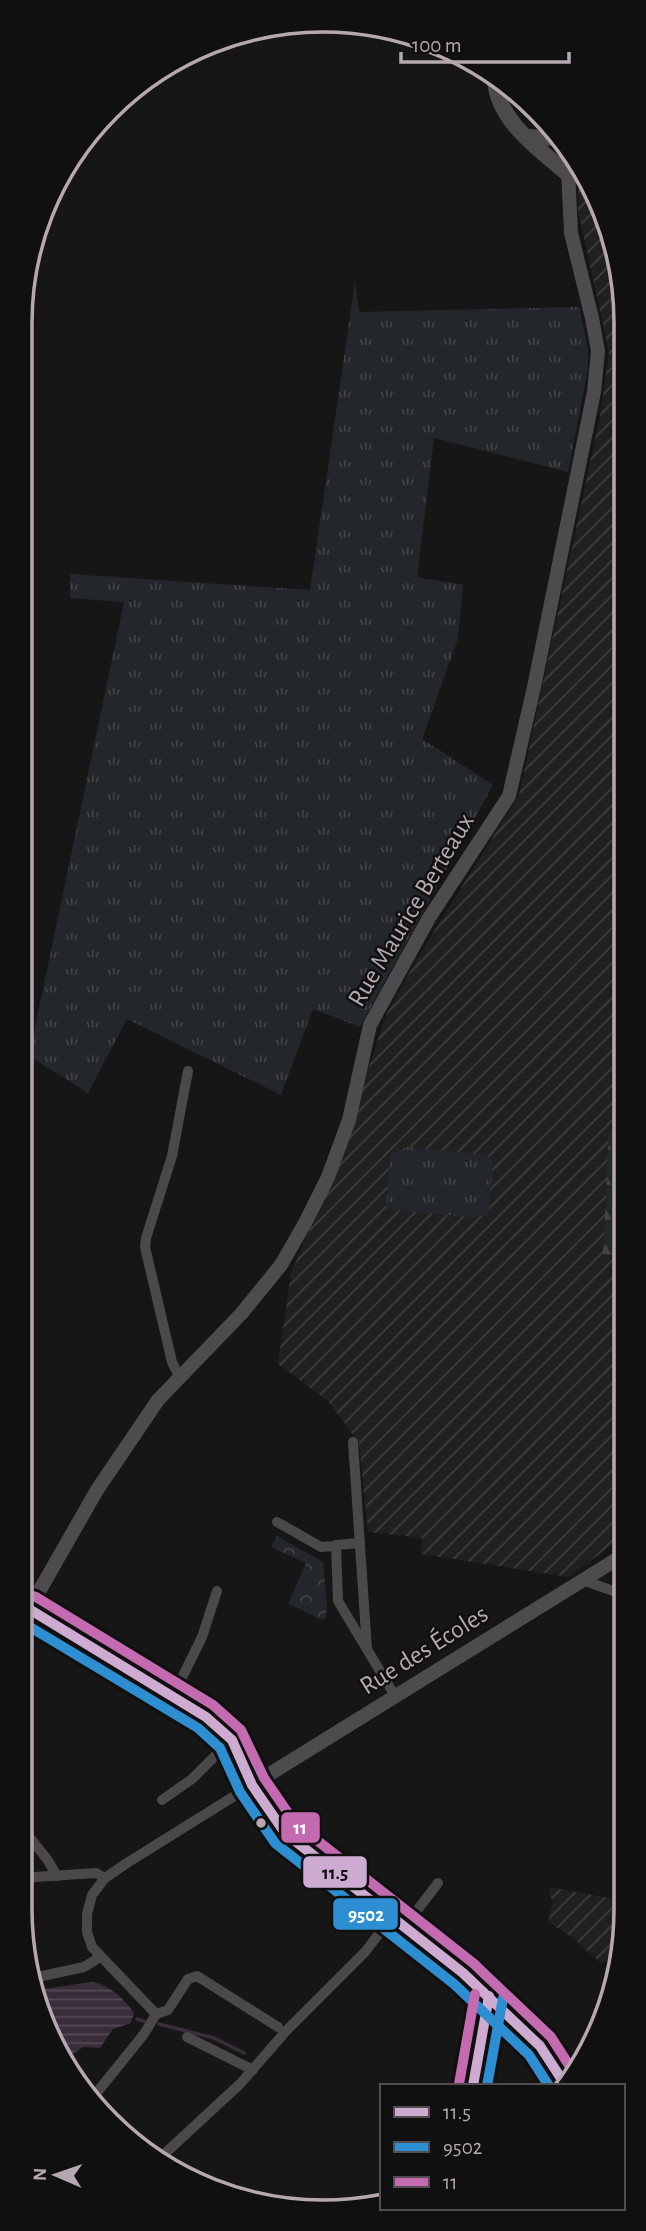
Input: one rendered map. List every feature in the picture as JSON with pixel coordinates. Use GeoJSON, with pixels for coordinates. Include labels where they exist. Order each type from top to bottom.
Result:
{"type":"FeatureCollection","features":[{"type":"Feature","properties":{"kind":"main road"},"geometry":{"type":"LineString","coordinates":[[495,88],[500,106],[527,137],[568,174]]}},
{"type":"Feature","properties":{"kind":"main road"},"geometry":{"type":"LineString","coordinates":[[527,137],[547,138]]}},
{"type":"Feature","properties":{"kind":"street","name":"Rue Maurice Berteaux"},"geometry":{"type":"LineString","coordinates":[[32,1597],[97,1490],[158,1400],[241,1314],[281,1265],[328,1177],[349,1120],[370,1024],[429,918],[509,796],[594,392],[598,351],[571,233],[568,165]]}},
{"type":"Feature","properties":{"kind":"street"},"geometry":{"type":"LineString","coordinates":[[179,1376],[172,1362],[145,1247],[172,1156],[188,1071]]}},
{"type":"Feature","properties":{"kind":"street"},"geometry":{"type":"LineString","coordinates":[[353,1442],[367,1649]]}},
{"type":"Feature","properties":{"kind":"street"},"geometry":{"type":"LineString","coordinates":[[277,1522],[321,1547],[360,1544]]}},
{"type":"Feature","properties":{"kind":"street"},"geometry":{"type":"LineString","coordinates":[[336,1546],[338,1601],[395,1696]]}},
{"type":"Feature","properties":{"kind":"street","name":"Rue des Écoles"},"geometry":{"type":"LineString","coordinates":[[252,1785],[614,1561]]}},
{"type":"Feature","properties":{"kind":"street"},"geometry":{"type":"LineString","coordinates":[[582,1580],[614,1591]]}},
{"type":"Feature","properties":{"kind":"street"},"geometry":{"type":"LineString","coordinates":[[172,1698],[202,1637],[217,1591]]}},
{"type":"Feature","properties":{"kind":"street"},"geometry":{"type":"LineString","coordinates":[[32,1612],[206,1717],[232,1739],[252,1785],[285,1833],[405,1926],[489,1996],[540,2046],[560,2077]]}},
{"type":"Feature","properties":{"kind":"street"},"geometry":{"type":"LineString","coordinates":[[162,1800],[192,1779],[232,1739]]}},
{"type":"Feature","properties":{"kind":"street"},"geometry":{"type":"LineString","coordinates":[[156,2014],[92,1947],[87,1932],[87,1914],[92,1895],[105,1878],[252,1785]]}},
{"type":"Feature","properties":{"kind":"street"},"geometry":{"type":"LineString","coordinates":[[32,1841],[57,1876]]}},
{"type":"Feature","properties":{"kind":"street"},"geometry":{"type":"LineString","coordinates":[[32,1877],[96,1873],[105,1878]]}},
{"type":"Feature","properties":{"kind":"street"},"geometry":{"type":"LineString","coordinates":[[405,1926],[438,1883]]}},
{"type":"Feature","properties":{"kind":"street"},"geometry":{"type":"LineString","coordinates":[[165,2153],[253,2070],[286,2031],[365,1952],[392,1917]]}},
{"type":"Feature","properties":{"kind":"street"},"geometry":{"type":"LineString","coordinates":[[40,1977],[84,1967],[100,1957]]}},
{"type":"Feature","properties":{"kind":"street"},"geometry":{"type":"LineString","coordinates":[[97,2092],[144,2034],[156,2014],[168,2010],[188,1979],[197,1976],[278,2027]]}},
{"type":"Feature","properties":{"kind":"street"},"geometry":{"type":"LineString","coordinates":[[473,2084],[489,1996]]}},
{"type":"Feature","properties":{"kind":"street"},"geometry":{"type":"LineString","coordinates":[[187,2037],[253,2070]]}},
{"type":"Feature","properties":{"kind":"shaded area"},"geometry":{"type":"Polygon","coordinates":[[[579,184],[605,248],[614,304],[614,1543],[569,1577],[421,1554],[422,1538],[368,1532],[359,1443],[328,1401],[278,1364],[291,1273],[330,1183],[386,1015],[418,957],[519,795],[600,416],[609,352],[578,210],[579,184]]]}},
{"type":"Feature","properties":{"kind":"shaded area"},"geometry":{"type":"Polygon","coordinates":[[[550,1887],[614,1899],[611,1955],[602,1964],[572,1937],[548,1922],[553,1901],[549,1895],[550,1887]]]}},
{"type":"Feature","properties":{"kind":"shaded area"},"geometry":{"type":"Polygon","coordinates":[[[93,1982],[99,1984],[126,2002],[134,2013],[131,2023],[113,2029],[100,2048],[83,2047],[71,2055],[54,2020],[43,1989],[93,1982]]]}},
{"type":"Feature","properties":{"kind":"green space"},"geometry":{"type":"Polygon","coordinates":[[[355,282],[359,312],[579,307],[588,348],[588,369],[568,472],[434,438],[417,577],[463,585],[458,639],[422,739],[493,785],[360,1027],[313,1009],[281,1095],[127,1019],[88,1093],[32,1058],[32,1042],[124,602],[70,598],[70,574],[310,590],[355,282]]]}},
{"type":"Feature","properties":{"kind":"green space"},"geometry":{"type":"Polygon","coordinates":[[[614,1129],[614,1255],[603,1254],[609,1133],[614,1129]]]}},
{"type":"Feature","properties":{"kind":"green space"},"geometry":{"type":"Polygon","coordinates":[[[407,1147],[486,1155],[493,1160],[487,1215],[470,1217],[386,1209],[390,1154],[407,1147]]]}},
{"type":"Feature","properties":{"kind":"green space"},"geometry":{"type":"Polygon","coordinates":[[[277,1536],[323,1562],[327,1605],[326,1617],[323,1620],[288,1604],[306,1563],[271,1547],[277,1536]]]}},
{"type":"Feature","properties":{"kind":"waterway"},"geometry":{"type":"LineString","coordinates":[[137,2019],[144,2021]]}},
{"type":"Feature","properties":{"kind":"waterway"},"geometry":{"type":"LineString","coordinates":[[159,2024],[214,2038],[244,2053]]}},
{"type":"Feature","properties":{"kind":"transit line","name":"11"},"geometry":{"type":"LineString","coordinates":[[32,1596],[213,1705],[241,1730],[264,1778],[295,1823],[473,1963],[551,2037],[569,2064]]}},
{"type":"Feature","properties":{"kind":"transit line","name":"11.5"},"geometry":{"type":"LineString","coordinates":[[32,1611],[206,1717],[232,1740],[252,1785],[285,1833],[463,1973],[540,2046],[560,2077]]}},
{"type":"Feature","properties":{"kind":"transit line","name":"9502"},"geometry":{"type":"LineString","coordinates":[[32,1628],[198,1728],[220,1748],[240,1792],[275,1843],[454,1984],[529,2055],[548,2084]]}},
{"type":"Feature","properties":{"kind":"transit line","name":"11"},"geometry":{"type":"LineString","coordinates":[[459,2084],[475,1994]]}},
{"type":"Feature","properties":{"kind":"transit line","name":"11.5"},"geometry":{"type":"LineString","coordinates":[[473,2084],[489,1996]]}},
{"type":"Feature","properties":{"kind":"transit line","name":"9502"},"geometry":{"type":"LineString","coordinates":[[487,2084],[503,1998]]}}]}
